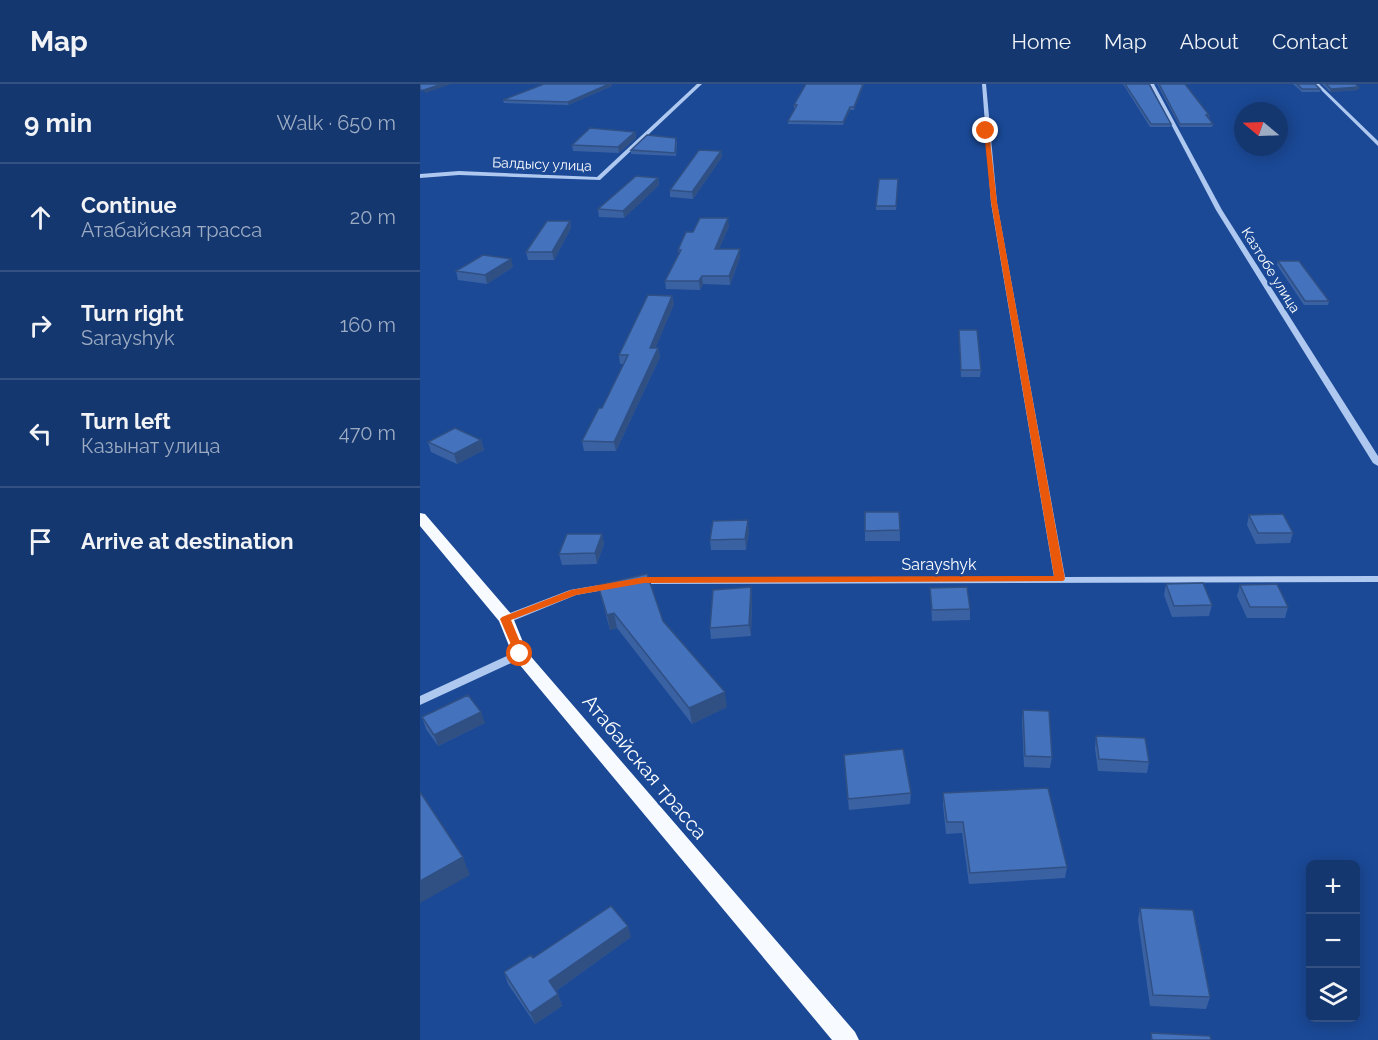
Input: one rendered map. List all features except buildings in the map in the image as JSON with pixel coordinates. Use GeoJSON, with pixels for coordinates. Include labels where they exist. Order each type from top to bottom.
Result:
{"type":"FeatureCollection","features":[{"type":"Feature","properties":{"kind":"main road","name":"Атабайская трасса"},"geometry":{"type":"LineString","coordinates":[[420,517],[506,619],[520,654],[847,1040]]}},
{"type":"Feature","properties":{"kind":"street","name":"Балдысу улица"},"geometry":{"type":"LineString","coordinates":[[420,176],[459,173],[598,179],[700,84]]}},
{"type":"Feature","properties":{"kind":"street"},"geometry":{"type":"LineString","coordinates":[[984,84],[994,202],[1060,579]]}},
{"type":"Feature","properties":{"kind":"street","name":"Казтобе улица"},"geometry":{"type":"LineString","coordinates":[[1152,84],[1219,210],[1378,462]]}},
{"type":"Feature","properties":{"kind":"street"},"geometry":{"type":"LineString","coordinates":[[1317,84],[1378,144]]}},
{"type":"Feature","properties":{"kind":"street","name":"Sarayshyk"},"geometry":{"type":"LineString","coordinates":[[506,619],[574,592],[644,580],[1378,579]]}},
{"type":"Feature","properties":{"kind":"street"},"geometry":{"type":"LineString","coordinates":[[420,701],[520,654]]}},
{"type":"Feature","properties":{"kind":"route"},"geometry":{"type":"LineString","coordinates":[[520,654],[506,619],[574,592],[644,580],[1060,579],[994,202],[986,131]]}}]}
